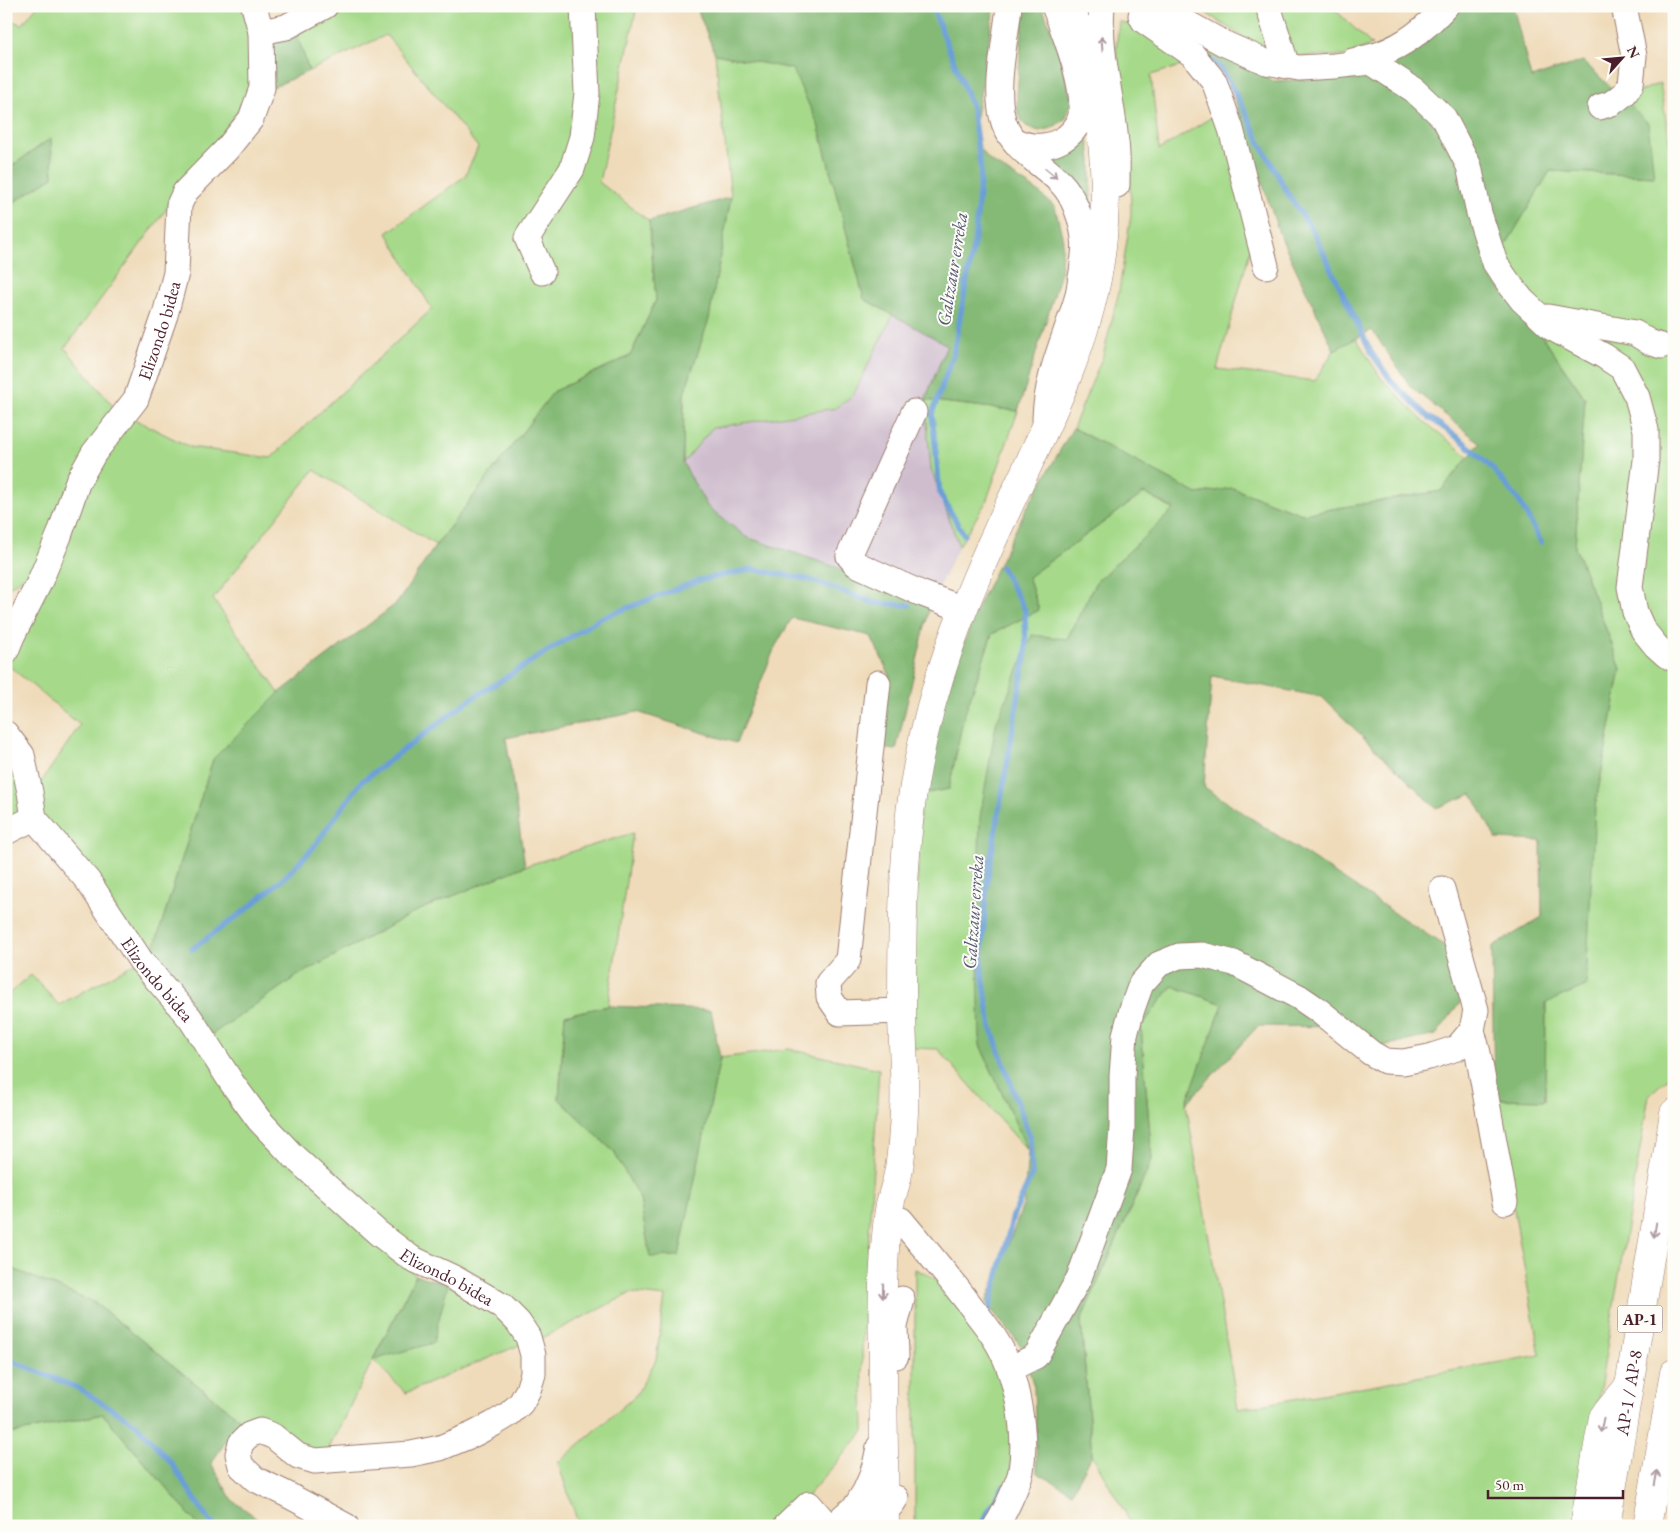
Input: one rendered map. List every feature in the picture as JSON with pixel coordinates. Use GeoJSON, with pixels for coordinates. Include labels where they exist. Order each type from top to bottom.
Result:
{"type":"FeatureCollection","features":[{"type":"Feature","properties":{"kind":"main road"},"geometry":{"type":"LineString","coordinates":[[893,1517],[884,1424],[883,1272],[890,1206],[898,1174],[904,1110],[902,1011],[906,844],[919,757],[946,655],[963,609],[1045,429],[1077,349],[1089,314],[1099,268],[1103,232],[1104,189],[1100,131],[1088,65],[1070,6]]}},
{"type":"Feature","properties":{"kind":"main road","name":"AP-1 / AP-8"},"geometry":{"type":"LineString","coordinates":[[1606,1526],[1674,1112]]}},
{"type":"Feature","properties":{"kind":"main road"},"geometry":{"type":"LineString","coordinates":[[893,1517],[902,1299],[901,1220],[898,1174]]}},
{"type":"Feature","properties":{"kind":"main road"},"geometry":{"type":"LineString","coordinates":[[1647,1526],[1674,1373]]}},
{"type":"Feature","properties":{"kind":"main road"},"geometry":{"type":"LineString","coordinates":[[1584,1526],[1603,1417],[1629,1386]]}},
{"type":"Feature","properties":{"kind":"street","name":"Elizondo bidea"},"geometry":{"type":"LineString","coordinates":[[6,651],[39,583],[59,536],[78,481],[94,452],[136,399],[165,315],[176,273],[179,205],[185,192],[227,149],[251,119],[262,88],[261,32],[254,6]]}},
{"type":"Feature","properties":{"kind":"street"},"geometry":{"type":"LineString","coordinates":[[261,32],[286,27],[325,6]]}},
{"type":"Feature","properties":{"kind":"street"},"geometry":{"type":"LineString","coordinates":[[542,272],[527,238],[572,169],[582,138],[587,94],[583,6]]}},
{"type":"Feature","properties":{"kind":"street"},"geometry":{"type":"LineString","coordinates":[[1008,6],[1001,74],[1000,109],[1007,131],[1026,155],[1063,184],[1077,211],[1085,240],[1077,300],[1049,384],[1045,407],[1045,429]]}},
{"type":"Feature","properties":{"kind":"street"},"geometry":{"type":"LineString","coordinates":[[1015,141],[1035,146],[1054,144],[1070,134],[1081,116],[1079,84],[1069,46],[1054,6]]}},
{"type":"Feature","properties":{"kind":"street"},"geometry":{"type":"LineString","coordinates":[[1143,6],[1141,16],[1144,21],[1193,55],[1214,81],[1230,129],[1266,266]]}},
{"type":"Feature","properties":{"kind":"street"},"geometry":{"type":"LineString","coordinates":[[1156,6],[1223,43],[1266,62],[1299,68],[1371,62],[1414,90],[1444,118],[1469,166],[1479,213],[1495,263],[1522,300],[1552,328],[1622,368],[1637,396],[1646,430],[1646,460],[1630,588],[1635,612],[1643,630],[1656,646],[1674,659]]}},
{"type":"Feature","properties":{"kind":"street"},"geometry":{"type":"LineString","coordinates":[[1268,6],[1287,66]]}},
{"type":"Feature","properties":{"kind":"street"},"geometry":{"type":"LineString","coordinates":[[1334,66],[1380,54],[1405,42],[1446,6]]}},
{"type":"Feature","properties":{"kind":"street"},"geometry":{"type":"LineString","coordinates":[[1600,107],[1612,103],[1625,93],[1631,84],[1634,56],[1624,6]]}},
{"type":"Feature","properties":{"kind":"street"},"geometry":{"type":"LineString","coordinates":[[1089,314],[1098,303],[1106,281],[1112,255],[1116,222],[1116,142],[1103,62],[1106,10]]}},
{"type":"Feature","properties":{"kind":"street"},"geometry":{"type":"LineString","coordinates":[[1536,314],[1559,320],[1635,333],[1648,342],[1661,346]]}},
{"type":"Feature","properties":{"kind":"street"},"geometry":{"type":"LineString","coordinates":[[914,412],[849,556],[856,564],[920,593],[963,609]]}},
{"type":"Feature","properties":{"kind":"street"},"geometry":{"type":"LineString","coordinates":[[878,683],[848,960],[828,983],[829,997],[840,1013],[902,1011]]}},
{"type":"Feature","properties":{"kind":"street"},"geometry":{"type":"LineString","coordinates":[[6,734],[22,755],[34,818],[6,832]]}},
{"type":"Feature","properties":{"kind":"street","name":"Elizondo bidea"},"geometry":{"type":"LineString","coordinates":[[34,818],[88,881],[141,961],[190,1018],[232,1083],[259,1120],[292,1155],[378,1233],[411,1258],[454,1278],[502,1306],[518,1322],[528,1337],[533,1355],[533,1374],[528,1390],[520,1403],[508,1415],[494,1424],[440,1448],[411,1454],[315,1461],[298,1456],[272,1436],[260,1431],[249,1435],[241,1443],[238,1454],[241,1466],[255,1479],[346,1526]]}},
{"type":"Feature","properties":{"kind":"street"},"geometry":{"type":"LineString","coordinates":[[1442,889],[1476,1010],[1472,1030],[1478,1053],[1505,1202]]}},
{"type":"Feature","properties":{"kind":"street"},"geometry":{"type":"LineString","coordinates":[[1010,1369],[1036,1356],[1079,1278],[1107,1204],[1119,1169],[1125,1035],[1132,1009],[1142,984],[1159,964],[1178,956],[1202,955],[1234,963],[1299,997],[1326,1016],[1371,1053],[1385,1061],[1403,1062],[1429,1057],[1456,1048],[1472,1030]]}},
{"type":"Feature","properties":{"kind":"street"},"geometry":{"type":"LineString","coordinates":[[901,1220],[998,1342],[1010,1369],[1018,1399],[1022,1432],[1020,1472],[1003,1514],[996,1526]]}},
{"type":"Feature","properties":{"kind":"street"},"geometry":{"type":"LineString","coordinates":[[856,1515],[878,1454],[884,1424]]}},
{"type":"Feature","properties":{"kind":"street"},"geometry":{"type":"LineString","coordinates":[[786,1526],[809,1504],[828,1526]]}},
{"type":"Feature","properties":{"kind":"street"},"geometry":{"type":"LineString","coordinates":[[836,1526],[840,1518],[856,1515],[876,1518],[893,1517]]}},
{"type":"Feature","properties":{"kind":"shaded area"},"geometry":{"type":"Polygon","coordinates":[[[893,315],[947,345],[925,400],[931,469],[959,546],[930,605],[830,565],[746,537],[707,506],[683,463],[712,428],[836,408],[853,395],[893,315]]]}},
{"type":"Feature","properties":{"kind":"green space"},"geometry":{"type":"Polygon","coordinates":[[[37,6],[237,6],[243,11],[251,36],[254,64],[247,99],[65,348],[117,411],[37,569],[6,589],[6,207],[53,177],[51,139],[6,170],[6,18],[22,25],[37,6]]]}},
{"type":"Feature","properties":{"kind":"green space"},"geometry":{"type":"Polygon","coordinates":[[[336,6],[637,6],[599,182],[649,221],[656,300],[630,356],[554,391],[436,545],[314,470],[213,599],[279,693],[213,759],[150,961],[40,816],[35,791],[80,725],[8,665],[55,562],[84,482],[130,417],[190,447],[271,458],[432,309],[387,233],[465,176],[478,147],[386,35],[309,71],[296,31],[336,6]]]}},
{"type":"Feature","properties":{"kind":"green space"},"geometry":{"type":"Polygon","coordinates":[[[696,6],[994,6],[975,121],[978,145],[989,160],[1036,190],[1055,207],[1063,240],[1060,276],[1018,411],[925,400],[947,345],[864,299],[818,124],[792,69],[715,54],[696,6]]]}},
{"type":"Feature","properties":{"kind":"green space"},"geometry":{"type":"Polygon","coordinates":[[[1024,6],[1042,6],[1057,45],[1072,103],[1065,119],[1052,128],[1039,131],[1026,126],[1018,115],[1017,95],[1024,6]]]}},
{"type":"Feature","properties":{"kind":"green space"},"geometry":{"type":"Polygon","coordinates":[[[1195,6],[1331,6],[1372,45],[1343,56],[1272,56],[1195,6]]]}},
{"type":"Feature","properties":{"kind":"green space"},"geometry":{"type":"Polygon","coordinates":[[[1453,6],[1513,6],[1531,78],[1583,61],[1648,123],[1654,176],[1550,171],[1488,275],[1537,329],[1585,398],[1575,547],[1621,669],[1595,807],[1586,986],[1546,1003],[1545,1100],[1494,1099],[1492,947],[1542,917],[1541,841],[1496,839],[1472,794],[1436,808],[1322,697],[1212,676],[1204,787],[1443,945],[1468,992],[1436,1035],[1382,1046],[1343,1027],[1258,1026],[1186,1104],[1223,1004],[1172,986],[1141,1027],[1152,1160],[1081,1320],[1092,1455],[1072,1492],[1037,1473],[1034,1387],[1022,1347],[986,1303],[1024,1203],[1028,1151],[980,1045],[977,924],[980,817],[996,724],[1032,635],[1067,639],[1096,582],[1174,509],[1144,493],[1028,577],[1039,610],[992,634],[963,719],[949,789],[921,794],[934,726],[976,610],[1025,511],[1073,428],[1197,494],[1232,488],[1302,514],[1441,491],[1480,443],[1411,387],[1372,330],[1334,350],[1279,233],[1228,79],[1162,17],[1273,81],[1316,79],[1453,6]]]}},
{"type":"Feature","properties":{"kind":"green space"},"geometry":{"type":"Polygon","coordinates":[[[1119,21],[1148,33],[1187,64],[1151,75],[1159,150],[1220,112],[1253,240],[1217,369],[1315,381],[1334,350],[1356,338],[1381,378],[1420,418],[1469,457],[1441,491],[1302,514],[1232,488],[1197,494],[1073,428],[1103,356],[1119,291],[1131,215],[1130,153],[1116,50],[1119,21]]]}},
{"type":"Feature","properties":{"kind":"green space"},"geometry":{"type":"Polygon","coordinates":[[[296,31],[309,71],[271,88],[270,48],[275,41],[296,31]]]}},
{"type":"Feature","properties":{"kind":"green space"},"geometry":{"type":"Polygon","coordinates":[[[715,54],[792,68],[818,124],[864,299],[893,315],[853,395],[836,408],[712,428],[683,463],[684,394],[709,318],[731,197],[715,54]]]}},
{"type":"Feature","properties":{"kind":"green space"},"geometry":{"type":"Polygon","coordinates":[[[1660,83],[1672,157],[1674,220],[1674,1076],[1670,1076],[1649,1095],[1577,1526],[1133,1526],[1092,1455],[1081,1320],[1152,1160],[1141,1027],[1172,986],[1224,1004],[1186,1104],[1238,1409],[1540,1355],[1494,1099],[1545,1100],[1546,1003],[1595,807],[1621,669],[1575,547],[1585,398],[1537,329],[1540,304],[1501,253],[1550,171],[1654,176],[1622,99],[1660,83]]]}},
{"type":"Feature","properties":{"kind":"green space"},"geometry":{"type":"Polygon","coordinates":[[[1087,129],[1091,160],[1091,210],[1086,212],[1049,157],[1087,129]]]}},
{"type":"Feature","properties":{"kind":"green space"},"geometry":{"type":"Polygon","coordinates":[[[51,138],[53,177],[6,207],[6,170],[51,138]]]}},
{"type":"Feature","properties":{"kind":"green space"},"geometry":{"type":"Polygon","coordinates":[[[731,197],[709,319],[684,394],[683,463],[707,506],[746,537],[830,565],[930,605],[896,750],[881,748],[889,674],[871,636],[792,618],[775,647],[736,743],[637,712],[506,738],[525,866],[417,911],[297,976],[208,1037],[150,961],[213,759],[279,693],[397,603],[436,545],[554,391],[630,356],[656,300],[649,221],[731,197]]]}},
{"type":"Feature","properties":{"kind":"green space"},"geometry":{"type":"Polygon","coordinates":[[[925,400],[1018,411],[986,502],[959,546],[931,469],[925,400]]]}},
{"type":"Feature","properties":{"kind":"green space"},"geometry":{"type":"Polygon","coordinates":[[[1144,493],[1174,510],[1096,582],[1067,639],[980,1045],[1028,1151],[938,1049],[910,1048],[921,794],[949,789],[963,719],[992,634],[1039,610],[1028,577],[1144,493]]]}},
{"type":"Feature","properties":{"kind":"green space"},"geometry":{"type":"Polygon","coordinates":[[[6,746],[26,807],[6,824],[6,746]]]}},
{"type":"Feature","properties":{"kind":"green space"},"geometry":{"type":"Polygon","coordinates":[[[633,833],[608,1006],[565,1015],[559,1099],[614,1152],[640,1199],[650,1256],[679,1255],[720,1058],[789,1049],[879,1069],[862,1348],[864,1431],[803,1501],[778,1526],[579,1526],[558,1463],[636,1395],[656,1360],[665,1297],[631,1293],[536,1341],[406,1246],[271,1125],[208,1037],[297,976],[417,911],[525,866],[633,833]]]}},
{"type":"Feature","properties":{"kind":"green space"},"geometry":{"type":"Polygon","coordinates":[[[135,963],[288,1158],[416,1275],[373,1359],[449,1284],[484,1303],[524,1343],[406,1393],[373,1360],[326,1454],[307,1451],[259,1422],[241,1420],[95,1303],[13,1269],[6,1270],[6,996],[31,975],[59,1005],[135,963]]]}},
{"type":"Feature","properties":{"kind":"green space"},"geometry":{"type":"Polygon","coordinates":[[[608,1006],[711,1010],[720,1058],[679,1256],[650,1257],[640,1199],[614,1152],[559,1099],[565,1015],[608,1006]]]}},
{"type":"Feature","properties":{"kind":"green space"},"geometry":{"type":"Polygon","coordinates":[[[13,1269],[95,1303],[241,1420],[211,1463],[232,1500],[268,1526],[199,1526],[103,1414],[6,1435],[6,1270],[13,1269]]]}},
{"type":"Feature","properties":{"kind":"green space"},"geometry":{"type":"Polygon","coordinates":[[[915,1269],[935,1278],[983,1335],[1001,1367],[1012,1413],[1011,1478],[986,1526],[915,1526],[915,1269]]]}},
{"type":"Feature","properties":{"kind":"green space"},"geometry":{"type":"Polygon","coordinates":[[[416,1275],[448,1284],[433,1343],[373,1360],[416,1275]]]}},
{"type":"Feature","properties":{"kind":"green space"},"geometry":{"type":"Polygon","coordinates":[[[103,1414],[199,1526],[6,1526],[6,1435],[103,1414]]]}},
{"type":"Feature","properties":{"kind":"waterway","name":"Galtzaur erreka"},"geometry":{"type":"LineString","coordinates":[[932,6],[972,107],[981,170],[975,237],[953,355],[932,414],[940,494],[964,535]]}},
{"type":"Feature","properties":{"kind":"waterway"},"geometry":{"type":"LineString","coordinates":[[1212,61],[1221,68],[1288,194],[1313,231],[1371,352],[1392,382],[1426,415],[1464,442],[1492,468],[1519,501],[1541,542]]}},
{"type":"Feature","properties":{"kind":"waterway","name":"Galtzaur erreka"},"geometry":{"type":"LineString","coordinates":[[988,1314],[1013,1216],[1032,1175],[1030,1138],[991,1027],[981,964],[987,881],[1026,652],[1025,610],[1001,567]]}},
{"type":"Feature","properties":{"kind":"waterway"},"geometry":{"type":"LineString","coordinates":[[192,949],[247,909],[285,877],[312,849],[361,782],[468,701],[599,619],[697,581],[752,569],[811,580],[874,603],[909,605]]}},
{"type":"Feature","properties":{"kind":"waterway"},"geometry":{"type":"LineString","coordinates":[[6,1360],[78,1388],[136,1424],[172,1464],[206,1516],[215,1526]]}},
{"type":"Feature","properties":{"kind":"waterway","name":"Galtzaur erreka"},"geometry":{"type":"LineString","coordinates":[[980,1526],[1003,1487]]}}]}
